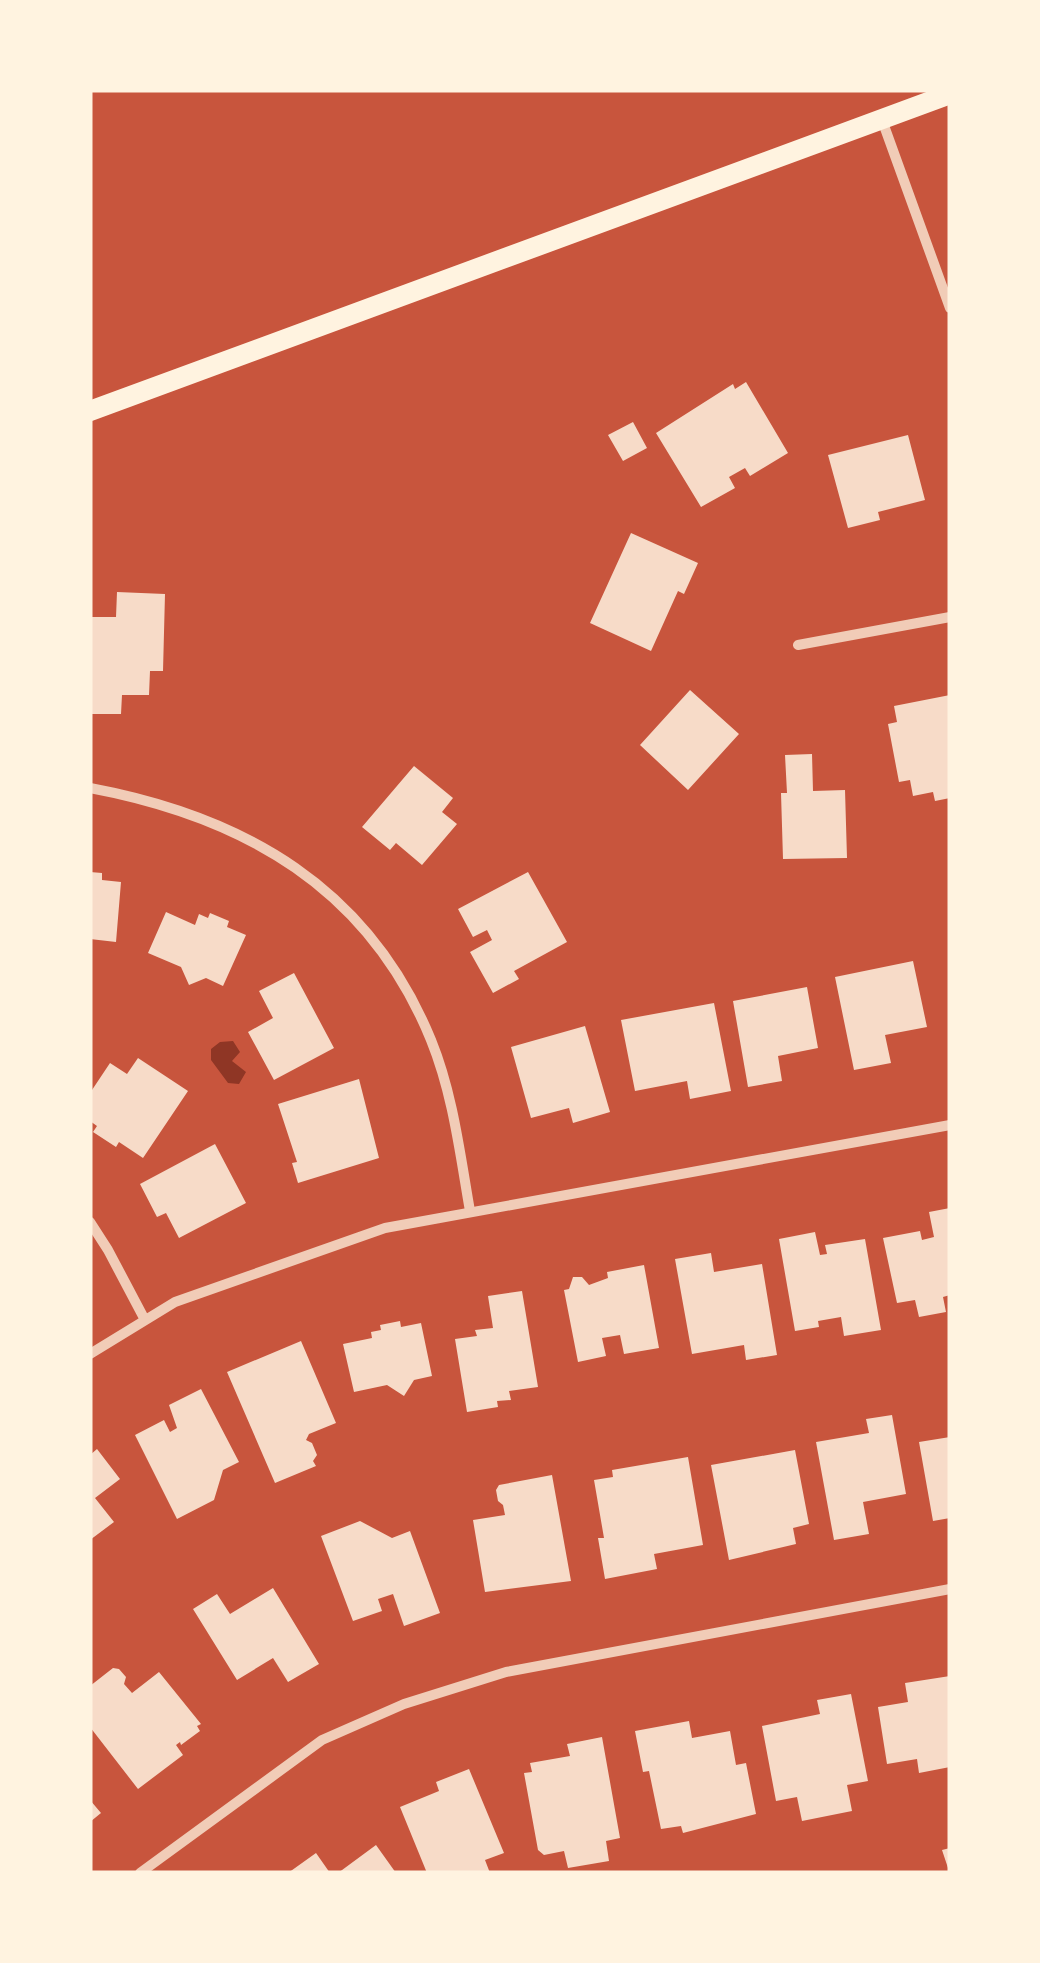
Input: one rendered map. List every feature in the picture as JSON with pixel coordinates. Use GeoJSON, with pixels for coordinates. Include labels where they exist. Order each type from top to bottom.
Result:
{"type":"FeatureCollection","features":[{"type":"Feature","properties":{"kind":"main road"},"geometry":{"type":"LineString","coordinates":[[90,412],[950,94]]}},
{"type":"Feature","properties":{"kind":"street"},"geometry":{"type":"LineString","coordinates":[[882,120],[950,308]]}},
{"type":"Feature","properties":{"kind":"street"},"geometry":{"type":"LineString","coordinates":[[798,645],[950,617]]}},
{"type":"Feature","properties":{"kind":"street"},"geometry":{"type":"LineString","coordinates":[[90,788],[147,799],[218,824],[264,847],[326,888],[358,922],[403,984],[430,1040],[450,1100],[470,1211]]}},
{"type":"Feature","properties":{"kind":"street"},"geometry":{"type":"LineString","coordinates":[[90,1354],[175,1302],[386,1228],[950,1124]]}},
{"type":"Feature","properties":{"kind":"street"},"geometry":{"type":"LineString","coordinates":[[90,1222],[144,1320]]}},
{"type":"Feature","properties":{"kind":"street"},"geometry":{"type":"LineString","coordinates":[[140,1873],[322,1740],[404,1704],[506,1672],[950,1590]]}},
{"type":"Feature","properties":{"kind":"shaded area"},"geometry":{"type":"Polygon","coordinates":[[[233,1041],[240,1052],[232,1061],[246,1072],[239,1084],[228,1083],[211,1060],[211,1049],[220,1042],[233,1041]]]}},
{"type":"Feature","properties":{"kind":"building"},"geometry":{"type":"Polygon","coordinates":[[[746,382],[788,453],[750,476],[745,468],[729,477],[735,488],[701,507],[656,433],[733,384],[735,389],[746,382]]]}},
{"type":"Feature","properties":{"kind":"building"},"geometry":{"type":"Polygon","coordinates":[[[633,422],[647,448],[623,461],[608,435],[633,422]]]}},
{"type":"Feature","properties":{"kind":"building"},"geometry":{"type":"Polygon","coordinates":[[[908,435],[925,500],[878,512],[880,520],[848,528],[828,455],[908,435]]]}},
{"type":"Feature","properties":{"kind":"building"},"geometry":{"type":"Polygon","coordinates":[[[631,533],[698,563],[684,594],[678,591],[651,651],[590,623],[631,533]]]}},
{"type":"Feature","properties":{"kind":"building"},"geometry":{"type":"Polygon","coordinates":[[[117,592],[165,594],[163,671],[150,671],[149,695],[122,695],[121,714],[90,714],[90,617],[116,617],[117,592]]]}},
{"type":"Feature","properties":{"kind":"building"},"geometry":{"type":"Polygon","coordinates":[[[690,690],[739,734],[688,790],[640,745],[690,690]]]}},
{"type":"Feature","properties":{"kind":"building"},"geometry":{"type":"Polygon","coordinates":[[[950,695],[950,798],[935,801],[933,792],[913,796],[910,780],[899,782],[888,724],[897,722],[894,706],[950,695]]]}},
{"type":"Feature","properties":{"kind":"building"},"geometry":{"type":"Polygon","coordinates":[[[812,754],[813,791],[845,790],[847,858],[783,859],[781,793],[787,793],[785,755],[812,754]]]}},
{"type":"Feature","properties":{"kind":"building"},"geometry":{"type":"Polygon","coordinates":[[[414,766],[453,798],[442,812],[457,824],[422,865],[396,843],[390,850],[362,827],[414,766]]]}},
{"type":"Feature","properties":{"kind":"building"},"geometry":{"type":"Polygon","coordinates":[[[90,872],[102,873],[102,880],[121,882],[116,942],[90,939],[90,872]]]}},
{"type":"Feature","properties":{"kind":"building"},"geometry":{"type":"Polygon","coordinates":[[[528,872],[567,942],[514,971],[519,979],[493,993],[470,952],[492,940],[487,930],[473,937],[458,909],[528,872]]]}},
{"type":"Feature","properties":{"kind":"building"},"geometry":{"type":"Polygon","coordinates":[[[166,912],[195,925],[199,914],[208,918],[210,913],[229,921],[227,927],[246,935],[223,986],[206,978],[189,985],[181,967],[148,953],[166,912]]]}},
{"type":"Feature","properties":{"kind":"building"},"geometry":{"type":"Polygon","coordinates":[[[913,961],[927,1027],[885,1035],[891,1063],[854,1070],[835,977],[913,961]]]}},
{"type":"Feature","properties":{"kind":"building"},"geometry":{"type":"Polygon","coordinates":[[[294,973],[334,1048],[274,1080],[248,1032],[273,1018],[259,991],[294,973]]]}},
{"type":"Feature","properties":{"kind":"building"},"geometry":{"type":"Polygon","coordinates":[[[807,987],[818,1048],[778,1056],[782,1081],[748,1087],[733,1001],[807,987]]]}},
{"type":"Feature","properties":{"kind":"building"},"geometry":{"type":"Polygon","coordinates":[[[714,1003],[731,1091],[690,1099],[687,1081],[635,1091],[621,1020],[714,1003]]]}},
{"type":"Feature","properties":{"kind":"building"},"geometry":{"type":"Polygon","coordinates":[[[585,1026],[610,1112],[573,1123],[569,1108],[531,1118],[511,1047],[585,1026]]]}},
{"type":"Feature","properties":{"kind":"building"},"geometry":{"type":"Polygon","coordinates":[[[138,1058],[188,1091],[143,1158],[119,1142],[116,1147],[93,1132],[97,1126],[90,1121],[90,1093],[110,1063],[127,1074],[138,1058]]]}},
{"type":"Feature","properties":{"kind":"building"},"geometry":{"type":"Polygon","coordinates":[[[359,1079],[379,1158],[298,1183],[292,1163],[297,1162],[278,1104],[359,1079]]]}},
{"type":"Feature","properties":{"kind":"building"},"geometry":{"type":"Polygon","coordinates":[[[215,1144],[246,1203],[179,1238],[166,1213],[157,1217],[140,1184],[215,1144]]]}},
{"type":"Feature","properties":{"kind":"building"},"geometry":{"type":"Polygon","coordinates":[[[950,1208],[950,1295],[943,1297],[946,1312],[919,1317],[915,1300],[897,1303],[883,1238],[920,1231],[922,1240],[934,1237],[929,1212],[950,1208]]]}},
{"type":"Feature","properties":{"kind":"building"},"geometry":{"type":"Polygon","coordinates":[[[815,1232],[820,1255],[827,1254],[825,1245],[865,1239],[881,1330],[844,1336],[841,1317],[818,1321],[819,1327],[795,1331],[779,1239],[815,1232]]]}},
{"type":"Feature","properties":{"kind":"building"},"geometry":{"type":"Polygon","coordinates":[[[711,1253],[714,1272],[762,1264],[777,1355],[746,1360],[744,1345],[692,1354],[675,1259],[711,1253]]]}},
{"type":"Feature","properties":{"kind":"building"},"geometry":{"type":"Polygon","coordinates":[[[644,1265],[659,1348],[624,1354],[620,1335],[602,1338],[606,1356],[578,1362],[564,1290],[569,1289],[573,1277],[582,1277],[589,1285],[608,1278],[607,1272],[644,1265]]]}},
{"type":"Feature","properties":{"kind":"building"},"geometry":{"type":"Polygon","coordinates":[[[522,1291],[538,1387],[509,1391],[511,1400],[497,1401],[498,1407],[467,1412],[455,1339],[477,1336],[475,1330],[493,1328],[488,1296],[522,1291]]]}},
{"type":"Feature","properties":{"kind":"building"},"geometry":{"type":"Polygon","coordinates":[[[400,1321],[401,1327],[421,1323],[432,1376],[414,1380],[404,1396],[387,1385],[354,1392],[343,1344],[372,1338],[371,1332],[381,1330],[380,1325],[400,1321]]]}},
{"type":"Feature","properties":{"kind":"building"},"geometry":{"type":"Polygon","coordinates":[[[301,1341],[336,1423],[309,1434],[306,1440],[312,1443],[317,1455],[313,1461],[316,1466],[275,1483],[227,1372],[301,1341]]]}},
{"type":"Feature","properties":{"kind":"building"},"geometry":{"type":"Polygon","coordinates":[[[201,1389],[239,1462],[223,1470],[214,1500],[177,1519],[135,1435],[164,1420],[170,1432],[177,1428],[169,1405],[201,1389]]]}},
{"type":"Feature","properties":{"kind":"building"},"geometry":{"type":"Polygon","coordinates":[[[892,1415],[906,1494],[863,1502],[869,1534],[834,1540],[816,1442],[869,1433],[866,1419],[892,1415]]]}},
{"type":"Feature","properties":{"kind":"building"},"geometry":{"type":"Polygon","coordinates":[[[950,1437],[950,1518],[933,1521],[919,1442],[950,1437]]]}},
{"type":"Feature","properties":{"kind":"building"},"geometry":{"type":"Polygon","coordinates":[[[97,1449],[120,1479],[95,1498],[114,1522],[90,1540],[90,1455],[97,1449]]]}},
{"type":"Feature","properties":{"kind":"building"},"geometry":{"type":"Polygon","coordinates":[[[795,1450],[809,1524],[793,1528],[796,1544],[729,1560],[711,1465],[795,1450]]]}},
{"type":"Feature","properties":{"kind":"building"},"geometry":{"type":"Polygon","coordinates":[[[688,1457],[703,1545],[654,1554],[657,1569],[605,1579],[598,1538],[604,1538],[594,1480],[613,1477],[612,1470],[688,1457]]]}},
{"type":"Feature","properties":{"kind":"building"},"geometry":{"type":"Polygon","coordinates":[[[552,1475],[571,1581],[485,1592],[473,1520],[505,1515],[498,1501],[499,1485],[552,1475]]]}},
{"type":"Feature","properties":{"kind":"building"},"geometry":{"type":"Polygon","coordinates":[[[360,1521],[392,1538],[410,1531],[440,1613],[404,1626],[393,1594],[378,1599],[382,1611],[353,1621],[321,1536],[360,1521]]]}},
{"type":"Feature","properties":{"kind":"building"},"geometry":{"type":"Polygon","coordinates":[[[273,1588],[319,1664],[288,1682],[273,1658],[237,1680],[193,1609],[217,1594],[230,1614],[273,1588]]]}},
{"type":"Feature","properties":{"kind":"building"},"geometry":{"type":"Polygon","coordinates":[[[113,1668],[126,1677],[124,1684],[132,1693],[159,1672],[201,1724],[197,1726],[200,1731],[176,1745],[183,1755],[138,1789],[90,1727],[90,1686],[113,1668]]]}},
{"type":"Feature","properties":{"kind":"building"},"geometry":{"type":"Polygon","coordinates":[[[950,1676],[950,1767],[919,1773],[917,1759],[887,1764],[878,1707],[908,1702],[905,1683],[950,1676]]]}},
{"type":"Feature","properties":{"kind":"building"},"geometry":{"type":"Polygon","coordinates":[[[851,1694],[868,1781],[847,1785],[852,1811],[802,1821],[797,1797],[776,1801],[762,1726],[820,1714],[817,1700],[851,1694]]]}},
{"type":"Feature","properties":{"kind":"building"},"geometry":{"type":"Polygon","coordinates":[[[689,1721],[692,1738],[730,1731],[736,1765],[746,1763],[756,1814],[683,1833],[681,1826],[661,1829],[649,1771],[643,1772],[635,1731],[689,1721]]]}},
{"type":"Feature","properties":{"kind":"building"},"geometry":{"type":"Polygon","coordinates":[[[602,1737],[620,1838],[606,1841],[609,1861],[568,1868],[564,1851],[544,1855],[538,1850],[524,1773],[532,1772],[530,1763],[570,1756],[567,1744],[602,1737]]]}},
{"type":"Feature","properties":{"kind":"building"},"geometry":{"type":"Polygon","coordinates":[[[469,1769],[504,1853],[485,1860],[490,1873],[427,1873],[400,1807],[439,1791],[436,1782],[469,1769]]]}},
{"type":"Feature","properties":{"kind":"building"},"geometry":{"type":"Polygon","coordinates":[[[90,1800],[101,1813],[90,1822],[90,1800]]]}},
{"type":"Feature","properties":{"kind":"building"},"geometry":{"type":"Polygon","coordinates":[[[376,1845],[396,1873],[338,1873],[376,1845]]]}},
{"type":"Feature","properties":{"kind":"building"},"geometry":{"type":"Polygon","coordinates":[[[950,1848],[950,1871],[949,1871],[942,1850],[950,1848]]]}},
{"type":"Feature","properties":{"kind":"building"},"geometry":{"type":"Polygon","coordinates":[[[316,1853],[330,1873],[288,1873],[316,1853]]]}}]}
